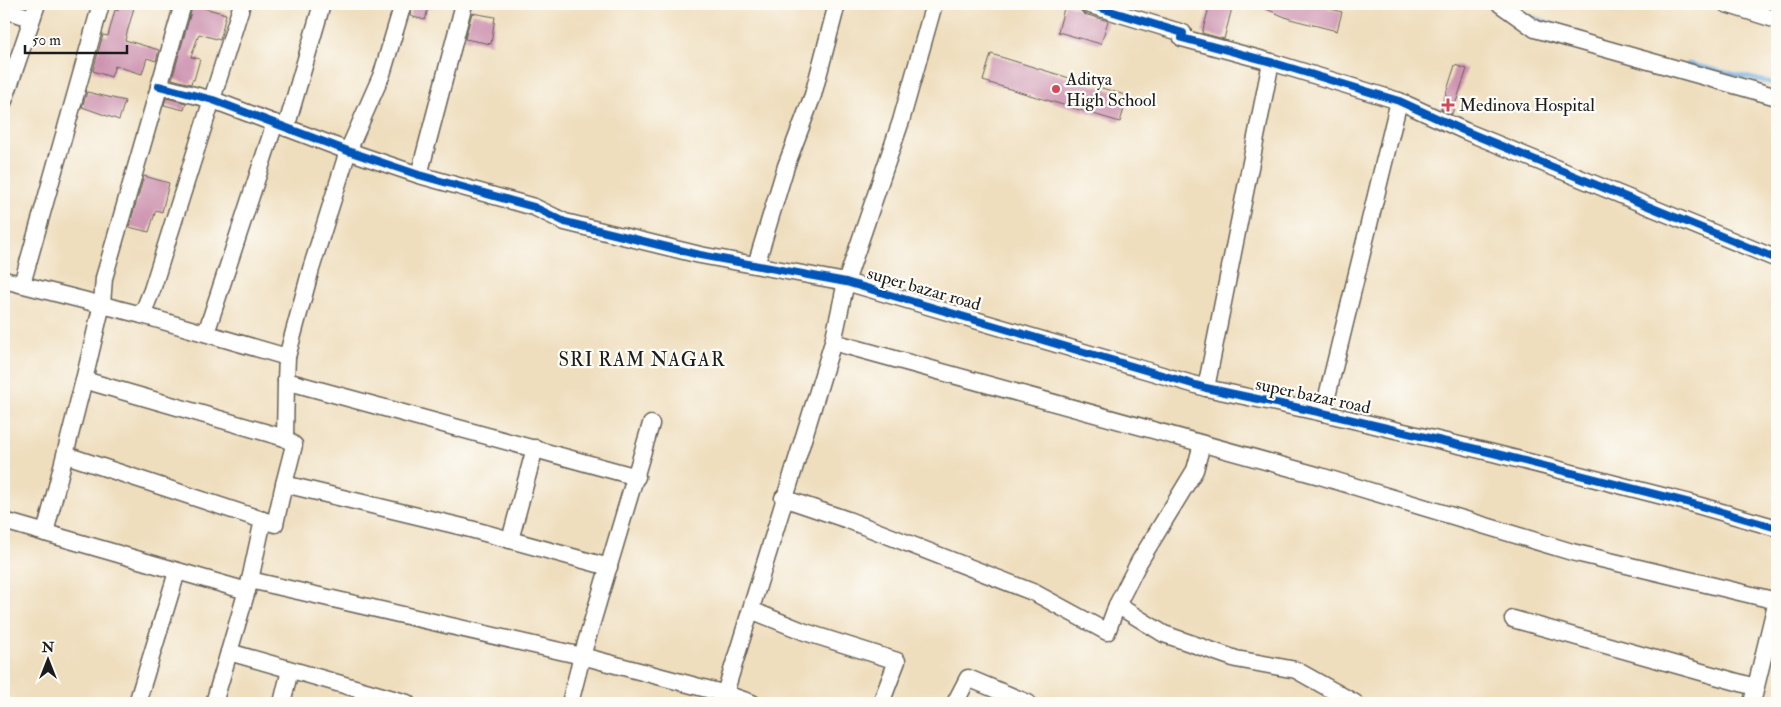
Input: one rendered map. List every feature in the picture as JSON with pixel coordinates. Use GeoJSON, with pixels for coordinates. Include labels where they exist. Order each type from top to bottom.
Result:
{"type":"FeatureCollection","features":[{"type":"Feature","properties":{"kind":"street"},"geometry":{"type":"LineString","coordinates":[[22,284],[101,4]]}},
{"type":"Feature","properties":{"kind":"street"},"geometry":{"type":"LineString","coordinates":[[45,532],[66,455],[102,304],[104,278],[183,4]]}},
{"type":"Feature","properties":{"kind":"street"},"geometry":{"type":"LineString","coordinates":[[142,315],[152,290],[242,4]]}},
{"type":"Feature","properties":{"kind":"street"},"geometry":{"type":"LineString","coordinates":[[206,333],[322,4]]}},
{"type":"Feature","properties":{"kind":"street"},"geometry":{"type":"LineString","coordinates":[[285,438],[287,357],[311,269],[348,151],[382,74],[403,4]]}},
{"type":"Feature","properties":{"kind":"street"},"geometry":{"type":"LineString","coordinates":[[419,175],[464,4]]}},
{"type":"Feature","properties":{"kind":"street"},"geometry":{"type":"LineString","coordinates":[[756,265],[786,166],[813,95],[837,4]]}},
{"type":"Feature","properties":{"kind":"street"},"geometry":{"type":"LineString","coordinates":[[724,699],[833,342],[846,282],[901,121],[934,4]]}},
{"type":"Feature","properties":{"kind":"street"},"geometry":{"type":"LineString","coordinates":[[1087,4],[1183,33],[1182,38],[1271,62],[1399,102],[1474,135],[1777,259]]}},
{"type":"Feature","properties":{"kind":"street"},"geometry":{"type":"LineString","coordinates":[[1726,4],[1777,20]]}},
{"type":"Feature","properties":{"kind":"street"},"geometry":{"type":"LineString","coordinates":[[1510,6],[1535,29],[1777,97]]}},
{"type":"Feature","properties":{"kind":"street"},"geometry":{"type":"LineString","coordinates":[[4,10],[35,11],[4,101]]}},
{"type":"Feature","properties":{"kind":"street"},"geometry":{"type":"LineString","coordinates":[[1206,388],[1271,62]]}},
{"type":"Feature","properties":{"kind":"street","name":"super bazar road"},"geometry":{"type":"LineString","coordinates":[[159,86],[213,100],[348,151],[419,175],[534,207],[565,222],[700,255],[846,282],[1206,388],[1324,413],[1690,503],[1777,528]]}},
{"type":"Feature","properties":{"kind":"street"},"geometry":{"type":"LineString","coordinates":[[1324,413],[1399,102]]}},
{"type":"Feature","properties":{"kind":"street"},"geometry":{"type":"LineString","coordinates":[[4,280],[102,304],[287,357]]}},
{"type":"Feature","properties":{"kind":"street"},"geometry":{"type":"LineString","coordinates":[[833,342],[1320,476],[1572,552],[1777,601],[1752,703]]}},
{"type":"Feature","properties":{"kind":"street"},"geometry":{"type":"LineString","coordinates":[[66,455],[275,524],[294,445],[285,438],[84,380]]}},
{"type":"Feature","properties":{"kind":"street"},"geometry":{"type":"LineString","coordinates":[[286,381],[637,477]]}},
{"type":"Feature","properties":{"kind":"street"},"geometry":{"type":"LineString","coordinates":[[570,703],[582,656],[637,477],[651,424]]}},
{"type":"Feature","properties":{"kind":"street"},"geometry":{"type":"LineString","coordinates":[[784,498],[1035,592],[1106,632],[1117,605],[1139,562],[1195,470],[1202,444]]}},
{"type":"Feature","properties":{"kind":"street"},"geometry":{"type":"LineString","coordinates":[[510,540],[535,448]]}},
{"type":"Feature","properties":{"kind":"street"},"geometry":{"type":"LineString","coordinates":[[284,484],[510,540],[609,567]]}},
{"type":"Feature","properties":{"kind":"street"},"geometry":{"type":"LineString","coordinates":[[4,520],[177,572],[582,656],[724,699],[752,703]]}},
{"type":"Feature","properties":{"kind":"street"},"geometry":{"type":"LineString","coordinates":[[214,703],[249,586],[264,520]]}},
{"type":"Feature","properties":{"kind":"street"},"geometry":{"type":"LineString","coordinates":[[137,703],[177,572]]}},
{"type":"Feature","properties":{"kind":"street"},"geometry":{"type":"LineString","coordinates":[[1117,605],[1164,634],[1236,659],[1296,670],[1355,703]]}},
{"type":"Feature","properties":{"kind":"street"},"geometry":{"type":"LineString","coordinates":[[751,610],[805,632],[897,661],[881,703]]}},
{"type":"Feature","properties":{"kind":"street"},"geometry":{"type":"LineString","coordinates":[[1513,619],[1755,687]]}},
{"type":"Feature","properties":{"kind":"street"},"geometry":{"type":"LineString","coordinates":[[229,652],[407,703]]}},
{"type":"Feature","properties":{"kind":"street"},"geometry":{"type":"LineString","coordinates":[[282,703],[290,670]]}},
{"type":"Feature","properties":{"kind":"street"},"geometry":{"type":"LineString","coordinates":[[956,703],[968,678],[1028,703]]}},
{"type":"Feature","properties":{"kind":"building"},"geometry":{"type":"Polygon","coordinates":[[[119,4],[135,4],[125,40],[159,50],[156,61],[147,58],[142,74],[115,66],[111,77],[93,71],[103,35],[108,36],[115,10],[118,11],[119,4]]]}},
{"type":"Feature","properties":{"kind":"building"},"geometry":{"type":"Polygon","coordinates":[[[413,4],[429,4],[425,20],[410,16],[413,4]]]}},
{"type":"Feature","properties":{"kind":"building"},"geometry":{"type":"Polygon","coordinates":[[[1065,4],[1078,8],[1084,14],[1108,21],[1101,44],[1058,32],[1065,4]]]}},
{"type":"Feature","properties":{"kind":"building"},"geometry":{"type":"Polygon","coordinates":[[[1210,4],[1233,4],[1224,39],[1202,33],[1210,4]]]}},
{"type":"Feature","properties":{"kind":"building"},"geometry":{"type":"Polygon","coordinates":[[[1254,4],[1329,4],[1328,8],[1342,12],[1337,31],[1290,19],[1254,4]]]}},
{"type":"Feature","properties":{"kind":"building"},"geometry":{"type":"Polygon","coordinates":[[[193,5],[226,14],[220,40],[199,34],[191,57],[200,59],[191,84],[172,79],[193,5]]]}},
{"type":"Feature","properties":{"kind":"building"},"geometry":{"type":"Polygon","coordinates":[[[472,13],[495,17],[491,44],[465,39],[472,13]]]}},
{"type":"Feature","properties":{"kind":"building","name":"Aditya High School"},"geometry":{"type":"Polygon","coordinates":[[[991,54],[1128,96],[1120,122],[983,81],[991,54]]]}},
{"type":"Feature","properties":{"kind":"building"},"geometry":{"type":"Polygon","coordinates":[[[1455,65],[1467,69],[1452,114],[1441,109],[1455,65]]]}},
{"type":"Feature","properties":{"kind":"building"},"geometry":{"type":"Polygon","coordinates":[[[87,92],[125,101],[119,120],[82,107],[87,92]]]}},
{"type":"Feature","properties":{"kind":"building"},"geometry":{"type":"Polygon","coordinates":[[[166,98],[186,103],[184,110],[164,105],[166,98]]]}},
{"type":"Feature","properties":{"kind":"building"},"geometry":{"type":"Polygon","coordinates":[[[144,176],[169,183],[162,212],[156,210],[149,232],[129,227],[144,176]]]}},
{"type":"Feature","properties":{"kind":"waterway"},"geometry":{"type":"LineString","coordinates":[[1527,16],[1582,34]]}},
{"type":"Feature","properties":{"kind":"waterway"},"geometry":{"type":"LineString","coordinates":[[1688,64],[1777,84]]}},
{"type":"Feature","properties":{"kind":"cycle path"},"geometry":{"type":"LineString","coordinates":[[1087,4],[1183,33],[1182,38],[1271,62],[1399,101],[1465,131],[1777,259]]}},
{"type":"Feature","properties":{"kind":"cycle path"},"geometry":{"type":"LineString","coordinates":[[159,86],[213,100],[348,151],[419,175],[534,207],[565,222],[700,255],[846,282],[1206,388],[1493,453],[1690,503],[1777,528]]}},
{"type":"Feature","properties":{"kind":"place","name":"Aditya High School"},"geometry":{"type":"Point","coordinates":[1056,89]}},
{"type":"Feature","properties":{"kind":"place","name":"Medinova Hospital"},"geometry":{"type":"Point","coordinates":[1448,105]}},
{"type":"Feature","properties":{"kind":"district","name":"SRI RAM NAGAR"},"geometry":{"type":"Point","coordinates":[642,360]}}]}
